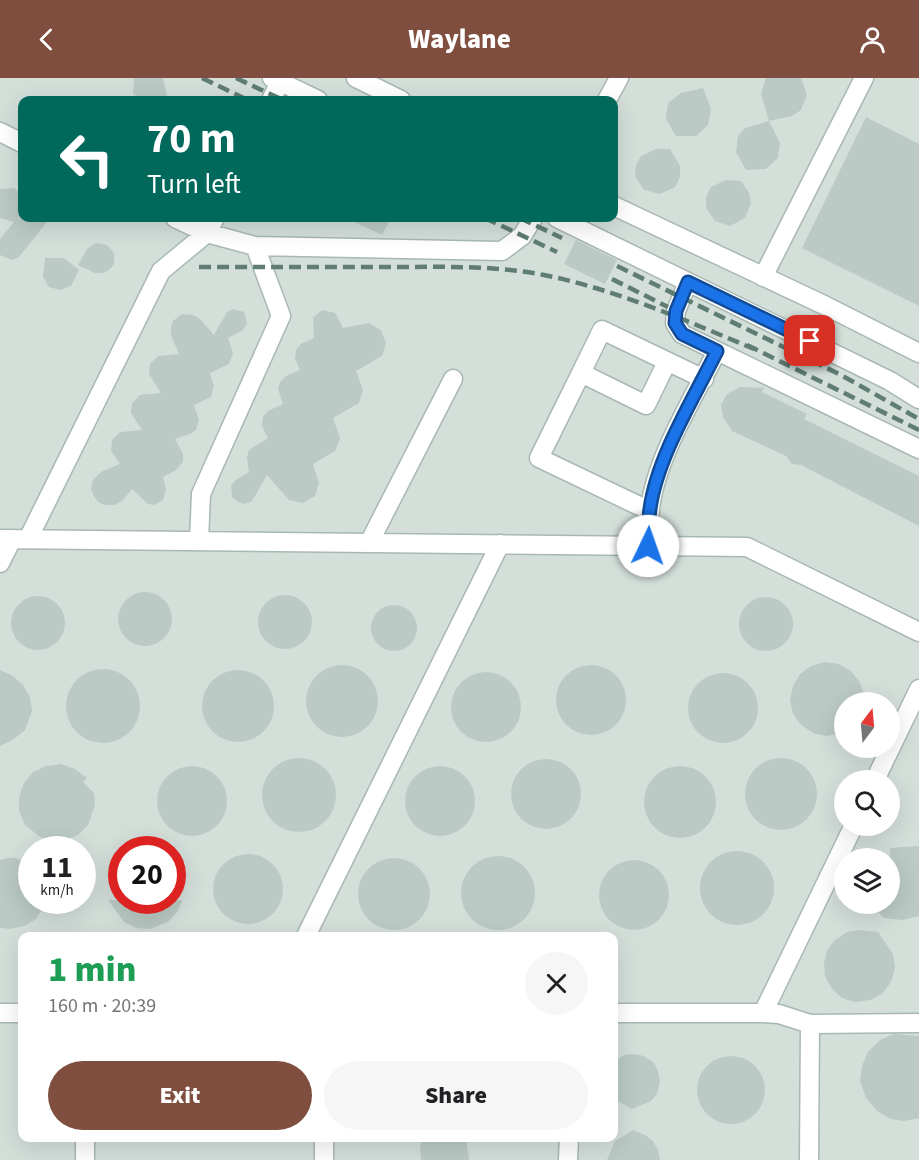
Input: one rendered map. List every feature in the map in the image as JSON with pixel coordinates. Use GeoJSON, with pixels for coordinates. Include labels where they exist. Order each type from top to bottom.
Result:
{"type":"FeatureCollection","features":[{"type":"Feature","properties":{"kind":"lane"},"geometry":{"type":"LineString","coordinates":[[356,78],[395,91]]}},
{"type":"Feature","properties":{"kind":"lane"},"geometry":{"type":"LineString","coordinates":[[610,96],[619,78]]}},
{"type":"Feature","properties":{"kind":"lane"},"geometry":{"type":"LineString","coordinates":[[763,277],[864,78]]}},
{"type":"Feature","properties":{"kind":"lane"},"geometry":{"type":"LineString","coordinates":[[272,96],[276,80],[310,96]]}},
{"type":"Feature","properties":{"kind":"lane"},"geometry":{"type":"LineString","coordinates":[[0,132],[18,141]]}},
{"type":"Feature","properties":{"kind":"lane"},"geometry":{"type":"LineString","coordinates":[[618,208],[919,353]]}},
{"type":"Feature","properties":{"kind":"lane"},"geometry":{"type":"LineString","coordinates":[[196,222],[211,225],[255,246],[502,251],[522,236],[531,222]]}},
{"type":"Feature","properties":{"kind":"lane"},"geometry":{"type":"LineString","coordinates":[[565,222],[890,381],[919,399]]}},
{"type":"Feature","properties":{"kind":"lane"},"geometry":{"type":"LineString","coordinates":[[0,563],[161,270],[211,225]]}},
{"type":"Feature","properties":{"kind":"lane"},"geometry":{"type":"LineString","coordinates":[[199,541],[201,494],[281,316],[255,246]]}},
{"type":"Feature","properties":{"kind":"lane"},"geometry":{"type":"LineString","coordinates":[[688,282],[676,311],[675,323],[682,334],[919,449]]}},
{"type":"Feature","properties":{"kind":"lane"},"geometry":{"type":"LineString","coordinates":[[650,511],[539,458],[602,330],[704,379]]}},
{"type":"Feature","properties":{"kind":"lane"},"geometry":{"type":"LineString","coordinates":[[648,546],[654,488],[669,449],[717,351]]}},
{"type":"Feature","properties":{"kind":"lane"},"geometry":{"type":"LineString","coordinates":[[581,373],[646,405],[667,362]]}},
{"type":"Feature","properties":{"kind":"lane"},"geometry":{"type":"LineString","coordinates":[[369,543],[453,379]]}},
{"type":"Feature","properties":{"kind":"lane"},"geometry":{"type":"LineString","coordinates":[[13,539],[747,547],[919,632]]}},
{"type":"Feature","properties":{"kind":"lane"},"geometry":{"type":"LineString","coordinates":[[308,932],[500,544]]}},
{"type":"Feature","properties":{"kind":"lane"},"geometry":{"type":"LineString","coordinates":[[880,770],[919,689]]}},
{"type":"Feature","properties":{"kind":"lane"},"geometry":{"type":"LineString","coordinates":[[763,1013],[849,836]]}},
{"type":"Feature","properties":{"kind":"lane"},"geometry":{"type":"LineString","coordinates":[[0,1013],[18,1013]]}},
{"type":"Feature","properties":{"kind":"lane"},"geometry":{"type":"LineString","coordinates":[[618,1013],[763,1013],[779,1014],[810,1024],[919,1023]]}},
{"type":"Feature","properties":{"kind":"lane"},"geometry":{"type":"LineString","coordinates":[[809,1160],[810,1024]]}},
{"type":"Feature","properties":{"kind":"lane"},"geometry":{"type":"LineString","coordinates":[[85,1160],[86,1142]]}},
{"type":"Feature","properties":{"kind":"lane"},"geometry":{"type":"LineString","coordinates":[[324,1142],[324,1160]]}},
{"type":"Feature","properties":{"kind":"lane"},"geometry":{"type":"LineString","coordinates":[[568,1142],[568,1160]]}},
{"type":"Feature","properties":{"kind":"shaded area"},"geometry":{"type":"Polygon","coordinates":[[[0,78],[919,78],[919,1160],[0,1160],[0,78]]]}},
{"type":"Feature","properties":{"kind":"building"},"geometry":{"type":"Polygon","coordinates":[[[134,78],[163,78],[167,96],[135,96],[133,93],[134,78]]]}},
{"type":"Feature","properties":{"kind":"building"},"geometry":{"type":"Polygon","coordinates":[[[766,78],[801,78],[807,95],[801,110],[792,116],[769,121],[761,94],[766,78]]]}},
{"type":"Feature","properties":{"kind":"building"},"geometry":{"type":"Polygon","coordinates":[[[703,88],[711,109],[708,125],[696,136],[676,136],[666,119],[668,103],[681,93],[703,88]]]}},
{"type":"Feature","properties":{"kind":"building"},"geometry":{"type":"Polygon","coordinates":[[[866,117],[919,144],[919,306],[802,248],[866,117]]]}},
{"type":"Feature","properties":{"kind":"building"},"geometry":{"type":"Polygon","coordinates":[[[769,121],[780,143],[778,158],[766,169],[746,170],[736,152],[738,136],[745,128],[769,121]]]}},
{"type":"Feature","properties":{"kind":"building"},"geometry":{"type":"Polygon","coordinates":[[[656,149],[670,149],[680,166],[680,177],[675,187],[660,194],[644,190],[635,176],[636,165],[641,156],[656,149]]]}},
{"type":"Feature","properties":{"kind":"building"},"geometry":{"type":"Polygon","coordinates":[[[726,180],[741,181],[749,193],[751,203],[745,218],[730,226],[715,221],[706,208],[706,197],[711,187],[726,180]]]}},
{"type":"Feature","properties":{"kind":"building"},"geometry":{"type":"Polygon","coordinates":[[[14,188],[18,192],[18,222],[47,222],[19,257],[12,260],[0,255],[0,239],[14,222],[0,218],[0,189],[14,188]]]}},
{"type":"Feature","properties":{"kind":"building"},"geometry":{"type":"Polygon","coordinates":[[[354,222],[389,222],[382,235],[354,222]]]}},
{"type":"Feature","properties":{"kind":"building"},"geometry":{"type":"Polygon","coordinates":[[[576,240],[617,260],[605,284],[564,264],[576,240]]]}},
{"type":"Feature","properties":{"kind":"building"},"geometry":{"type":"Polygon","coordinates":[[[96,243],[107,245],[114,253],[114,264],[103,273],[95,273],[78,265],[87,249],[96,243]]]}},
{"type":"Feature","properties":{"kind":"building"},"geometry":{"type":"Polygon","coordinates":[[[45,258],[64,258],[79,270],[71,286],[60,290],[49,287],[43,277],[45,258]]]}},
{"type":"Feature","properties":{"kind":"building"},"geometry":{"type":"Polygon","coordinates":[[[234,309],[244,312],[247,323],[243,330],[228,338],[233,353],[229,364],[210,373],[214,386],[211,397],[194,405],[199,420],[196,430],[175,439],[183,454],[183,462],[176,470],[163,477],[166,489],[163,500],[154,505],[148,504],[132,489],[122,501],[114,505],[104,505],[98,502],[91,489],[93,480],[101,472],[120,464],[111,451],[112,440],[120,432],[142,430],[131,413],[132,403],[140,395],[161,393],[149,374],[150,364],[158,356],[179,354],[171,335],[173,321],[182,314],[193,315],[199,318],[214,335],[227,312],[234,309]]]}},
{"type":"Feature","properties":{"kind":"building"},"geometry":{"type":"Polygon","coordinates":[[[322,310],[335,313],[343,328],[369,323],[381,330],[386,343],[382,356],[356,371],[363,390],[359,403],[333,418],[340,438],[335,451],[313,464],[319,483],[315,496],[303,503],[289,500],[267,475],[252,501],[245,504],[238,502],[232,497],[231,486],[249,472],[247,457],[249,450],[268,438],[262,426],[263,417],[268,411],[283,404],[278,389],[280,382],[286,376],[300,370],[295,359],[296,350],[301,344],[314,338],[313,318],[322,310]]]}},
{"type":"Feature","properties":{"kind":"building"},"geometry":{"type":"Polygon","coordinates":[[[740,387],[764,388],[762,392],[807,414],[804,419],[919,476],[919,526],[801,465],[792,464],[786,456],[732,431],[723,417],[721,405],[727,394],[740,387]]]}},
{"type":"Feature","properties":{"kind":"building"},"geometry":{"type":"Polygon","coordinates":[[[145,592],[155,594],[164,600],[170,609],[172,619],[170,629],[164,638],[155,644],[145,646],[135,644],[126,638],[120,629],[118,619],[120,609],[126,600],[135,594],[145,592]]]}},
{"type":"Feature","properties":{"kind":"building"},"geometry":{"type":"Polygon","coordinates":[[[280,595],[290,595],[300,599],[308,607],[312,622],[308,637],[300,645],[290,649],[280,649],[270,645],[262,637],[258,627],[258,617],[262,607],[270,599],[280,595]]]}},
{"type":"Feature","properties":{"kind":"building"},"geometry":{"type":"Polygon","coordinates":[[[33,596],[43,596],[57,604],[63,613],[65,623],[63,633],[57,642],[43,650],[33,650],[16,638],[11,628],[11,618],[23,601],[33,596]]]}},
{"type":"Feature","properties":{"kind":"building"},"geometry":{"type":"Polygon","coordinates":[[[761,597],[771,597],[781,601],[789,609],[793,624],[789,639],[781,647],[771,651],[761,651],[751,647],[743,639],[739,629],[739,619],[743,609],[751,601],[761,597]]]}},
{"type":"Feature","properties":{"kind":"building"},"geometry":{"type":"Polygon","coordinates":[[[394,605],[410,612],[417,628],[410,644],[394,651],[378,644],[371,628],[378,612],[394,605]]]}},
{"type":"Feature","properties":{"kind":"building"},"geometry":{"type":"Polygon","coordinates":[[[825,662],[839,664],[851,671],[860,682],[863,692],[834,692],[834,735],[826,736],[813,733],[801,725],[793,714],[790,700],[793,686],[800,674],[811,666],[825,662]]]}},
{"type":"Feature","properties":{"kind":"building"},"geometry":{"type":"Polygon","coordinates":[[[342,665],[362,671],[372,681],[378,701],[372,721],[362,731],[342,737],[322,731],[312,721],[306,701],[312,681],[322,671],[342,665]]]}},
{"type":"Feature","properties":{"kind":"building"},"geometry":{"type":"Polygon","coordinates":[[[591,665],[604,668],[616,675],[623,687],[626,700],[623,713],[616,725],[604,732],[591,735],[578,732],[566,725],[559,713],[556,700],[559,687],[566,675],[578,668],[591,665]]]}},
{"type":"Feature","properties":{"kind":"building"},"geometry":{"type":"Polygon","coordinates":[[[103,669],[117,672],[129,680],[137,692],[140,706],[137,720],[129,732],[117,740],[103,743],[89,740],[77,732],[69,720],[66,706],[69,692],[77,680],[89,672],[103,669]]]}},
{"type":"Feature","properties":{"kind":"building"},"geometry":{"type":"Polygon","coordinates":[[[0,670],[13,676],[23,685],[30,697],[32,711],[25,730],[0,746],[0,670]]]}},
{"type":"Feature","properties":{"kind":"building"},"geometry":{"type":"Polygon","coordinates":[[[238,670],[258,676],[268,686],[274,706],[268,726],[258,736],[238,742],[218,736],[208,726],[202,706],[208,686],[218,676],[238,670]]]}},
{"type":"Feature","properties":{"kind":"building"},"geometry":{"type":"Polygon","coordinates":[[[479,672],[493,672],[506,678],[515,687],[521,700],[519,720],[511,732],[493,742],[479,742],[466,736],[457,727],[451,714],[451,700],[457,687],[466,678],[479,672]]]}},
{"type":"Feature","properties":{"kind":"building"},"geometry":{"type":"Polygon","coordinates":[[[730,673],[743,679],[752,688],[756,694],[758,708],[756,722],[748,733],[737,741],[716,743],[698,733],[690,722],[688,701],[698,683],[709,675],[730,673]]]}},
{"type":"Feature","properties":{"kind":"building"},"geometry":{"type":"Polygon","coordinates":[[[299,758],[313,761],[325,769],[333,781],[336,795],[333,809],[325,821],[313,829],[299,832],[285,829],[273,821],[265,809],[262,795],[265,781],[273,769],[285,761],[299,758]]]}},
{"type":"Feature","properties":{"kind":"building"},"geometry":{"type":"Polygon","coordinates":[[[781,758],[801,764],[811,774],[817,794],[811,814],[801,824],[781,830],[761,824],[751,814],[745,794],[751,774],[761,764],[781,758]]]}},
{"type":"Feature","properties":{"kind":"building"},"geometry":{"type":"Polygon","coordinates":[[[546,759],[559,762],[571,769],[578,781],[581,794],[578,807],[571,819],[559,826],[546,829],[533,826],[521,819],[514,807],[511,794],[514,781],[521,769],[533,762],[546,759]]]}},
{"type":"Feature","properties":{"kind":"building"},"geometry":{"type":"Polygon","coordinates":[[[61,764],[75,769],[87,778],[83,782],[94,793],[95,805],[88,825],[78,835],[39,836],[25,825],[19,811],[19,797],[24,783],[33,772],[46,766],[61,764]]]}},
{"type":"Feature","properties":{"kind":"building"},"geometry":{"type":"Polygon","coordinates":[[[192,766],[205,769],[217,776],[224,788],[227,801],[224,814],[217,826],[205,833],[192,836],[179,833],[167,826],[160,814],[157,801],[160,788],[167,776],[179,769],[192,766]]]}},
{"type":"Feature","properties":{"kind":"building"},"geometry":{"type":"Polygon","coordinates":[[[440,766],[453,769],[465,776],[472,788],[475,801],[472,814],[465,826],[453,833],[440,836],[427,833],[415,826],[408,814],[405,801],[408,788],[415,776],[427,769],[440,766]]]}},
{"type":"Feature","properties":{"kind":"building"},"geometry":{"type":"Polygon","coordinates":[[[680,766],[700,772],[710,782],[716,802],[710,822],[700,832],[680,838],[660,832],[650,822],[644,802],[650,782],[660,772],[680,766]]]}},
{"type":"Feature","properties":{"kind":"building"},"geometry":{"type":"Polygon","coordinates":[[[919,846],[919,916],[903,920],[884,918],[880,914],[900,914],[900,848],[890,848],[919,846]]]}},
{"type":"Feature","properties":{"kind":"building"},"geometry":{"type":"Polygon","coordinates":[[[737,851],[758,857],[768,867],[774,888],[768,909],[758,919],[737,925],[716,919],[706,909],[700,888],[706,867],[716,857],[737,851]]]}},
{"type":"Feature","properties":{"kind":"building"},"geometry":{"type":"Polygon","coordinates":[[[248,854],[261,857],[273,864],[280,876],[283,889],[280,902],[273,914],[261,921],[248,924],[235,921],[223,914],[216,902],[213,889],[216,876],[223,864],[235,857],[248,854]]]}},
{"type":"Feature","properties":{"kind":"building"},"geometry":{"type":"Polygon","coordinates":[[[491,856],[505,856],[519,862],[529,872],[535,886],[533,907],[519,924],[505,930],[491,930],[477,924],[467,914],[461,900],[461,886],[467,872],[477,862],[491,856]]]}},
{"type":"Feature","properties":{"kind":"building"},"geometry":{"type":"Polygon","coordinates":[[[394,858],[414,864],[424,874],[430,894],[424,914],[414,924],[394,930],[374,924],[364,914],[358,894],[364,874],[374,864],[394,858]]]}},
{"type":"Feature","properties":{"kind":"building"},"geometry":{"type":"Polygon","coordinates":[[[18,859],[18,914],[39,914],[36,919],[24,926],[11,929],[0,928],[0,860],[18,859]]]}},
{"type":"Feature","properties":{"kind":"building"},"geometry":{"type":"Polygon","coordinates":[[[627,860],[641,860],[654,866],[663,875],[669,888],[667,908],[659,920],[641,930],[627,930],[614,924],[605,915],[599,902],[599,888],[605,875],[614,866],[627,860]]]}},
{"type":"Feature","properties":{"kind":"building"},"geometry":{"type":"Polygon","coordinates":[[[118,914],[175,914],[168,922],[150,929],[136,928],[124,922],[118,914]]]}},
{"type":"Feature","properties":{"kind":"building"},"geometry":{"type":"Polygon","coordinates":[[[859,930],[878,932],[893,954],[895,968],[891,982],[882,994],[870,1000],[855,1002],[842,998],[832,989],[825,976],[824,963],[827,950],[835,940],[847,932],[859,930]]]}},
{"type":"Feature","properties":{"kind":"building"},"geometry":{"type":"Polygon","coordinates":[[[894,1034],[919,1036],[919,1118],[904,1121],[891,1119],[877,1111],[866,1098],[860,1081],[862,1066],[868,1052],[880,1040],[894,1034]]]}},
{"type":"Feature","properties":{"kind":"building"},"geometry":{"type":"Polygon","coordinates":[[[624,1055],[644,1056],[654,1063],[660,1082],[657,1094],[651,1101],[632,1109],[618,1101],[618,1059],[624,1055]]]}},
{"type":"Feature","properties":{"kind":"building"},"geometry":{"type":"Polygon","coordinates":[[[724,1056],[738,1056],[750,1061],[760,1071],[765,1090],[760,1109],[750,1119],[738,1124],[724,1124],[712,1119],[702,1109],[697,1097],[697,1083],[702,1071],[712,1061],[724,1056]]]}},
{"type":"Feature","properties":{"kind":"building"},"geometry":{"type":"Polygon","coordinates":[[[633,1130],[645,1135],[653,1141],[660,1160],[607,1160],[618,1139],[633,1130]]]}},
{"type":"Feature","properties":{"kind":"building"},"geometry":{"type":"Polygon","coordinates":[[[422,1142],[467,1142],[469,1160],[421,1160],[422,1142]]]}},
{"type":"Feature","properties":{"kind":"railway"},"geometry":{"type":"LineString","coordinates":[[202,78],[240,96]]}},
{"type":"Feature","properties":{"kind":"railway"},"geometry":{"type":"LineString","coordinates":[[236,78],[274,96]]}},
{"type":"Feature","properties":{"kind":"railway"},"geometry":{"type":"LineString","coordinates":[[493,222],[557,252]]}},
{"type":"Feature","properties":{"kind":"railway"},"geometry":{"type":"LineString","coordinates":[[528,222],[562,238]]}},
{"type":"Feature","properties":{"kind":"railway"},"geometry":{"type":"LineString","coordinates":[[617,266],[841,375],[919,419]]}},
{"type":"Feature","properties":{"kind":"railway"},"geometry":{"type":"LineString","coordinates":[[199,267],[448,267],[525,272],[571,281],[624,297],[754,349]]}},
{"type":"Feature","properties":{"kind":"railway"},"geometry":{"type":"LineString","coordinates":[[612,279],[668,307]]}},
{"type":"Feature","properties":{"kind":"railway"},"geometry":{"type":"LineString","coordinates":[[747,345],[919,430]]}},
{"type":"Feature","properties":{"kind":"route"},"geometry":{"type":"LineString","coordinates":[[648,546],[650,508],[660,471],[717,351],[682,334],[675,323],[674,317],[688,282],[810,341]]}}]}
